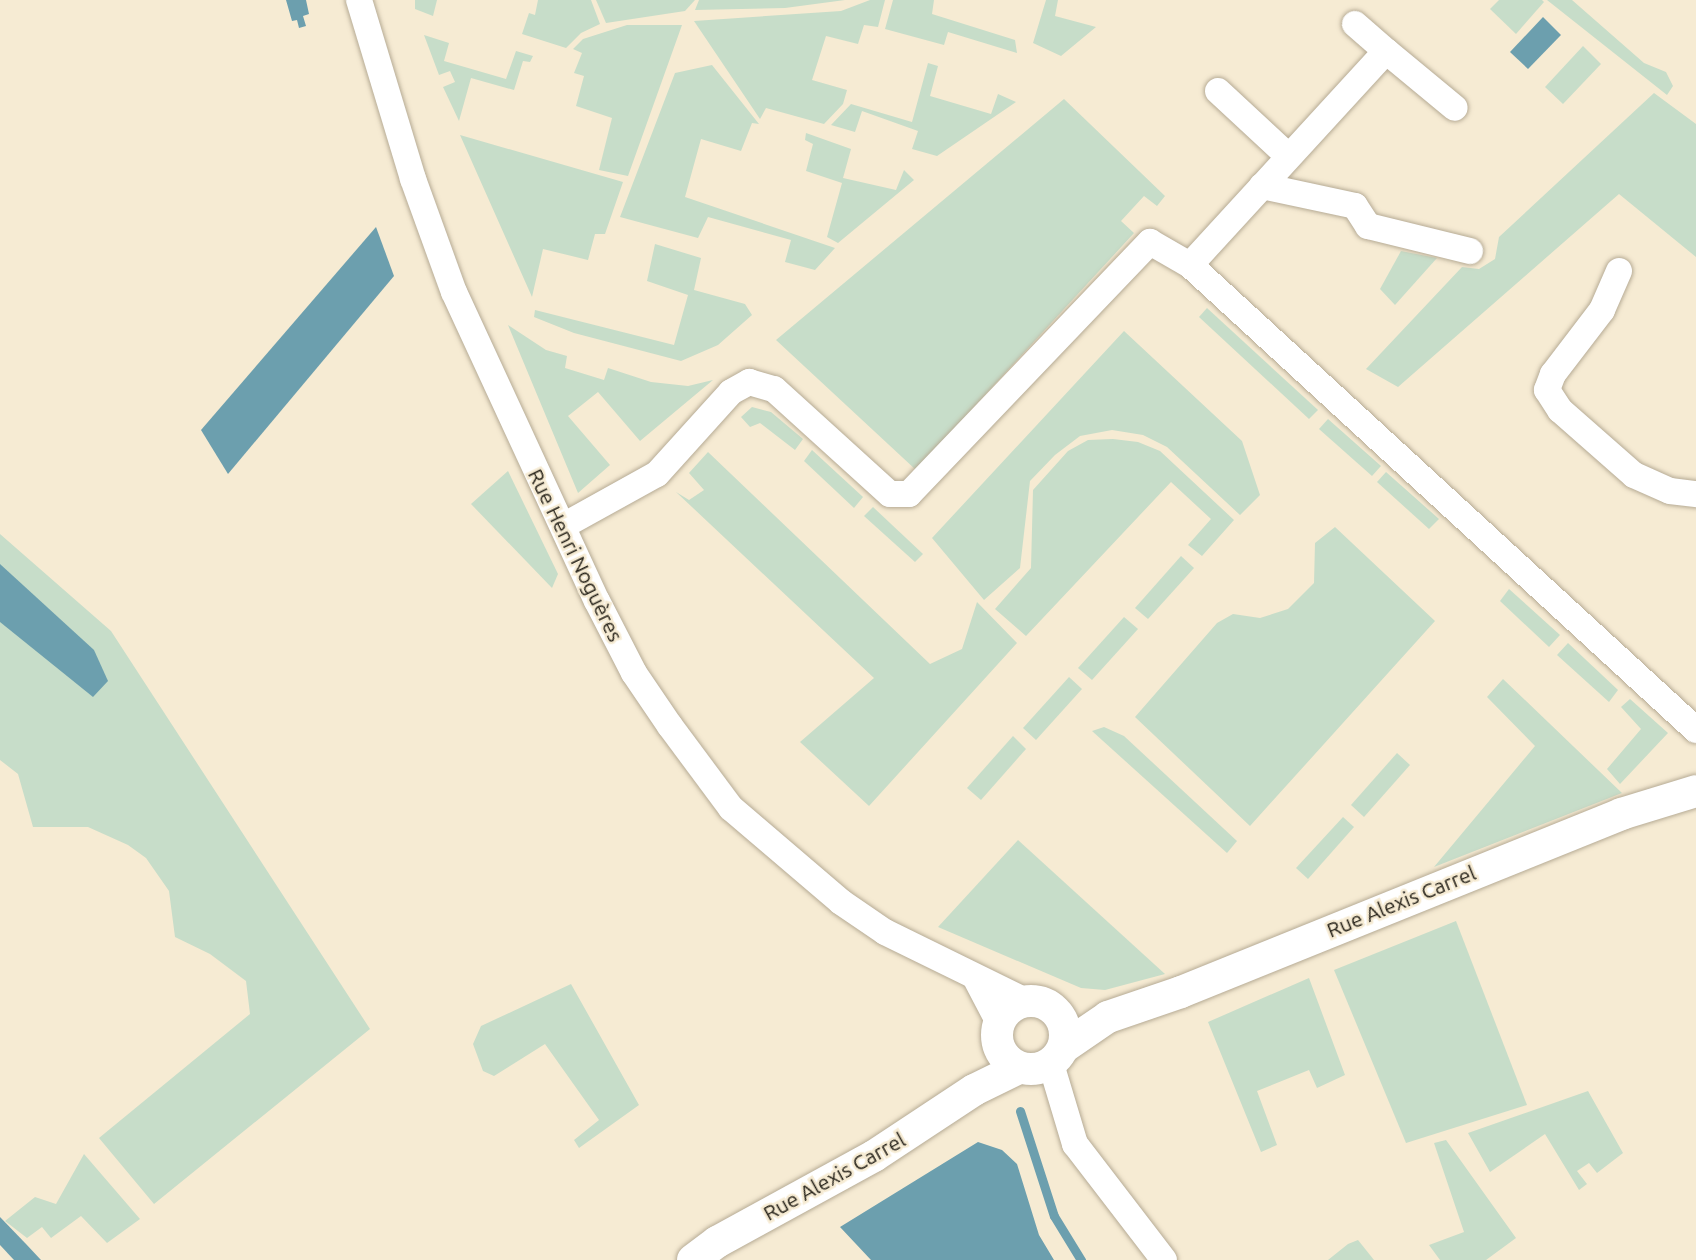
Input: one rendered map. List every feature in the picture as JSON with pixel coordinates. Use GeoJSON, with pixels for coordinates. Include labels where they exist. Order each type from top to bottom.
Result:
{"type":"FeatureCollection","features":[{"type":"Feature","properties":{"kind":"street","name":"Rue Henri Noguères"},"geometry":{"type":"LineString","coordinates":[[359,0],[413,179],[454,292],[634,673],[731,808],[849,908],[885,932],[975,977],[1041,1006]]}},
{"type":"Feature","properties":{"kind":"street"},"geometry":{"type":"LineString","coordinates":[[1355,24],[1455,108]]}},
{"type":"Feature","properties":{"kind":"street"},"geometry":{"type":"LineString","coordinates":[[1190,265],[1386,51]]}},
{"type":"Feature","properties":{"kind":"street"},"geometry":{"type":"LineString","coordinates":[[1218,91],[1288,156]]}},
{"type":"Feature","properties":{"kind":"street"},"geometry":{"type":"LineString","coordinates":[[1262,186],[1355,206],[1368,226],[1470,251]]}},
{"type":"Feature","properties":{"kind":"street"},"geometry":{"type":"LineString","coordinates":[[563,526],[657,474],[731,392],[749,382],[774,389],[890,494],[909,494],[1150,242],[1190,265],[1696,730]]}},
{"type":"Feature","properties":{"kind":"street"},"geometry":{"type":"LineString","coordinates":[[1619,271],[1602,310],[1554,374],[1547,390],[1560,410],[1634,475],[1670,490],[1696,494]]}},
{"type":"Feature","properties":{"kind":"street","name":"Rue Alexis Carrel"},"geometry":{"type":"LineString","coordinates":[[693,1260],[717,1242],[874,1156],[974,1090],[1019,1068],[1030,1070],[1058,1055],[1108,1017],[1181,992],[1621,814],[1696,790]]}},
{"type":"Feature","properties":{"kind":"street"},"geometry":{"type":"LineString","coordinates":[[975,977],[1009,1062],[1019,1068]]}},
{"type":"Feature","properties":{"kind":"street"},"geometry":{"type":"LineString","coordinates":[[974,1090],[1010,1008],[1041,1006],[1065,1027],[1058,1055],[1065,1121],[1075,1144],[1164,1260]]}},
{"type":"Feature","properties":{"kind":"street","name":"Rue Alexis Carrel"},"geometry":{"type":"LineString","coordinates":[[1041,1006],[1108,1017]]}},
{"type":"Feature","properties":{"kind":"green space"},"geometry":{"type":"Polygon","coordinates":[[[415,0],[437,0],[433,16],[415,9],[415,0]]]}},
{"type":"Feature","properties":{"kind":"green space"},"geometry":{"type":"Polygon","coordinates":[[[538,0],[591,0],[600,24],[581,33],[566,48],[522,34],[529,13],[535,15],[538,0]]]}},
{"type":"Feature","properties":{"kind":"green space"},"geometry":{"type":"Polygon","coordinates":[[[596,0],[695,0],[685,11],[606,23],[596,0]]]}},
{"type":"Feature","properties":{"kind":"green space"},"geometry":{"type":"Polygon","coordinates":[[[699,0],[845,0],[785,8],[695,10],[699,0]]]}},
{"type":"Feature","properties":{"kind":"green space"},"geometry":{"type":"Polygon","coordinates":[[[870,0],[885,0],[878,27],[864,25],[858,44],[826,36],[812,80],[847,90],[843,104],[824,124],[766,108],[760,119],[694,21],[841,11],[870,0]]]}},
{"type":"Feature","properties":{"kind":"green space"},"geometry":{"type":"Polygon","coordinates":[[[893,0],[934,0],[932,14],[1015,40],[1017,53],[948,32],[944,45],[885,29],[893,0]]]}},
{"type":"Feature","properties":{"kind":"green space"},"geometry":{"type":"Polygon","coordinates":[[[1046,0],[1058,0],[1055,16],[1096,27],[1061,56],[1033,43],[1046,0]]]}},
{"type":"Feature","properties":{"kind":"green space"},"geometry":{"type":"Polygon","coordinates":[[[1499,0],[1542,0],[1544,2],[1516,34],[1490,9],[1499,0]]]}},
{"type":"Feature","properties":{"kind":"green space"},"geometry":{"type":"Polygon","coordinates":[[[1547,0],[1572,0],[1644,63],[1666,72],[1673,86],[1667,95],[1547,0]]]}},
{"type":"Feature","properties":{"kind":"green space"},"geometry":{"type":"Polygon","coordinates":[[[627,25],[682,25],[628,176],[599,170],[612,118],[576,106],[584,76],[574,73],[582,53],[573,49],[583,39],[627,25]]]}},
{"type":"Feature","properties":{"kind":"green space"},"geometry":{"type":"Polygon","coordinates":[[[424,35],[449,43],[444,61],[506,79],[516,51],[533,56],[530,62],[523,61],[514,90],[471,78],[459,121],[443,87],[455,82],[450,71],[439,75],[424,35]]]}},
{"type":"Feature","properties":{"kind":"green space"},"geometry":{"type":"Polygon","coordinates":[[[1583,46],[1601,64],[1563,104],[1545,87],[1583,46]]]}},
{"type":"Feature","properties":{"kind":"green space"},"geometry":{"type":"Polygon","coordinates":[[[928,63],[938,66],[930,96],[991,114],[998,94],[1016,102],[937,156],[912,149],[918,131],[862,111],[855,132],[831,125],[851,104],[912,122],[928,63]]]}},
{"type":"Feature","properties":{"kind":"green space"},"geometry":{"type":"Polygon","coordinates":[[[712,65],[759,124],[752,123],[741,151],[701,139],[685,197],[835,248],[815,270],[785,262],[791,240],[708,217],[698,238],[620,217],[675,73],[712,65]]]}},
{"type":"Feature","properties":{"kind":"green space"},"geometry":{"type":"Polygon","coordinates":[[[1654,93],[1696,124],[1696,257],[1619,194],[1398,387],[1366,369],[1462,267],[1479,269],[1495,259],[1499,237],[1654,93]]]}},
{"type":"Feature","properties":{"kind":"green space"},"geometry":{"type":"Polygon","coordinates":[[[1064,99],[1165,196],[1157,206],[1144,196],[1121,221],[1134,233],[916,470],[776,340],[1064,99]]]}},
{"type":"Feature","properties":{"kind":"green space"},"geometry":{"type":"Polygon","coordinates":[[[806,133],[851,149],[843,178],[896,190],[904,170],[914,180],[838,243],[827,237],[842,183],[806,171],[813,144],[805,140],[806,133]]]}},
{"type":"Feature","properties":{"kind":"green space"},"geometry":{"type":"Polygon","coordinates":[[[460,135],[623,182],[605,234],[595,234],[588,260],[543,249],[532,297],[460,135]]]}},
{"type":"Feature","properties":{"kind":"green space"},"geometry":{"type":"Polygon","coordinates":[[[655,244],[701,258],[694,290],[745,304],[752,315],[718,345],[681,361],[574,333],[534,317],[535,310],[674,345],[688,295],[647,281],[655,244]]]}},
{"type":"Feature","properties":{"kind":"green space"},"geometry":{"type":"Polygon","coordinates":[[[1401,251],[1437,258],[1395,305],[1380,289],[1401,251]]]}},
{"type":"Feature","properties":{"kind":"green space"},"geometry":{"type":"Polygon","coordinates":[[[1207,308],[1318,410],[1309,419],[1199,317],[1207,308]]]}},
{"type":"Feature","properties":{"kind":"green space"},"geometry":{"type":"Polygon","coordinates":[[[508,325],[546,350],[567,356],[565,368],[604,380],[608,368],[651,382],[688,386],[713,380],[640,441],[598,392],[568,416],[610,465],[578,493],[508,325]]]}},
{"type":"Feature","properties":{"kind":"green space"},"geometry":{"type":"Polygon","coordinates":[[[1124,331],[1242,441],[1260,495],[1240,515],[1167,447],[1143,435],[1112,430],[1080,436],[1055,455],[1030,481],[1020,568],[984,600],[932,538],[1124,331]]]}},
{"type":"Feature","properties":{"kind":"green space"},"geometry":{"type":"Polygon","coordinates":[[[752,407],[771,412],[803,439],[795,450],[760,423],[750,427],[741,417],[752,407]]]}},
{"type":"Feature","properties":{"kind":"green space"},"geometry":{"type":"Polygon","coordinates":[[[1328,419],[1381,466],[1372,476],[1319,429],[1328,419]]]}},
{"type":"Feature","properties":{"kind":"green space"},"geometry":{"type":"Polygon","coordinates":[[[1113,439],[1138,442],[1160,451],[1234,520],[1202,556],[1188,545],[1211,519],[1171,482],[1026,636],[995,609],[1031,568],[1033,490],[1068,451],[1088,440],[1113,439]]]}},
{"type":"Feature","properties":{"kind":"green space"},"geometry":{"type":"Polygon","coordinates":[[[812,450],[863,497],[854,508],[804,461],[812,450]]]}},
{"type":"Feature","properties":{"kind":"green space"},"geometry":{"type":"Polygon","coordinates":[[[708,452],[930,664],[962,649],[977,602],[1017,643],[869,806],[800,742],[874,678],[676,492],[689,500],[704,490],[689,473],[708,452]]]}},
{"type":"Feature","properties":{"kind":"green space"},"geometry":{"type":"Polygon","coordinates":[[[508,471],[558,574],[552,588],[471,504],[508,471]]]}},
{"type":"Feature","properties":{"kind":"green space"},"geometry":{"type":"Polygon","coordinates":[[[1386,472],[1439,519],[1429,529],[1377,482],[1386,472]]]}},
{"type":"Feature","properties":{"kind":"green space"},"geometry":{"type":"Polygon","coordinates":[[[873,507],[923,554],[915,562],[864,516],[873,507]]]}},
{"type":"Feature","properties":{"kind":"green space"},"geometry":{"type":"Polygon","coordinates":[[[1335,527],[1435,621],[1250,826],[1135,717],[1217,623],[1233,614],[1260,618],[1288,609],[1314,583],[1315,543],[1335,527]]]}},
{"type":"Feature","properties":{"kind":"green space"},"geometry":{"type":"Polygon","coordinates":[[[0,534],[111,631],[370,1029],[154,1204],[99,1138],[250,1014],[246,981],[210,954],[175,937],[169,891],[146,858],[128,845],[88,827],[33,827],[18,774],[0,760],[0,534]]]}},
{"type":"Feature","properties":{"kind":"green space"},"geometry":{"type":"Polygon","coordinates":[[[1181,556],[1194,568],[1148,619],[1135,608],[1181,556]]]}},
{"type":"Feature","properties":{"kind":"green space"},"geometry":{"type":"Polygon","coordinates":[[[1509,589],[1560,635],[1549,647],[1500,601],[1509,589]]]}},
{"type":"Feature","properties":{"kind":"green space"},"geometry":{"type":"Polygon","coordinates":[[[1124,617],[1138,629],[1092,680],[1078,668],[1124,617]]]}},
{"type":"Feature","properties":{"kind":"green space"},"geometry":{"type":"Polygon","coordinates":[[[1568,643],[1618,690],[1609,702],[1557,655],[1568,643]]]}},
{"type":"Feature","properties":{"kind":"green space"},"geometry":{"type":"Polygon","coordinates":[[[1069,677],[1082,689],[1036,740],[1023,728],[1069,677]]]}},
{"type":"Feature","properties":{"kind":"green space"},"geometry":{"type":"Polygon","coordinates":[[[1503,679],[1622,793],[1434,867],[1535,746],[1487,697],[1503,679]]]}},
{"type":"Feature","properties":{"kind":"green space"},"geometry":{"type":"Polygon","coordinates":[[[1630,699],[1668,733],[1620,784],[1607,769],[1641,729],[1621,707],[1630,699]]]}},
{"type":"Feature","properties":{"kind":"green space"},"geometry":{"type":"Polygon","coordinates":[[[1104,727],[1124,736],[1237,841],[1227,853],[1092,731],[1104,727]]]}},
{"type":"Feature","properties":{"kind":"green space"},"geometry":{"type":"Polygon","coordinates":[[[1013,736],[1026,749],[981,800],[967,788],[1013,736]]]}},
{"type":"Feature","properties":{"kind":"green space"},"geometry":{"type":"Polygon","coordinates":[[[1397,753],[1410,765],[1364,817],[1351,805],[1397,753]]]}},
{"type":"Feature","properties":{"kind":"green space"},"geometry":{"type":"Polygon","coordinates":[[[1343,817],[1354,827],[1308,879],[1296,868],[1343,817]]]}},
{"type":"Feature","properties":{"kind":"green space"},"geometry":{"type":"Polygon","coordinates":[[[1018,840],[1165,974],[1105,990],[1081,988],[938,927],[1018,840]]]}},
{"type":"Feature","properties":{"kind":"green space"},"geometry":{"type":"Polygon","coordinates":[[[1456,921],[1527,1105],[1406,1143],[1334,970],[1456,921]]]}},
{"type":"Feature","properties":{"kind":"green space"},"geometry":{"type":"Polygon","coordinates":[[[1309,978],[1345,1075],[1317,1088],[1309,1070],[1257,1091],[1277,1145],[1261,1152],[1208,1022],[1309,978]]]}},
{"type":"Feature","properties":{"kind":"green space"},"geometry":{"type":"Polygon","coordinates":[[[571,984],[639,1105],[579,1148],[574,1140],[599,1120],[545,1044],[494,1076],[483,1071],[473,1044],[481,1026],[571,984]]]}},
{"type":"Feature","properties":{"kind":"green space"},"geometry":{"type":"Polygon","coordinates":[[[1588,1091],[1623,1153],[1597,1173],[1589,1163],[1577,1171],[1587,1184],[1579,1190],[1545,1134],[1490,1172],[1468,1133],[1588,1091]]]}},
{"type":"Feature","properties":{"kind":"green space"},"geometry":{"type":"Polygon","coordinates":[[[1446,1140],[1516,1238],[1486,1260],[1440,1260],[1429,1245],[1464,1232],[1434,1143],[1446,1140]]]}},
{"type":"Feature","properties":{"kind":"green space"},"geometry":{"type":"Polygon","coordinates":[[[84,1154],[140,1219],[107,1243],[81,1216],[51,1238],[42,1227],[27,1238],[5,1221],[35,1197],[56,1204],[84,1154]]]}},
{"type":"Feature","properties":{"kind":"green space"},"geometry":{"type":"Polygon","coordinates":[[[1358,1240],[1374,1260],[1328,1260],[1348,1244],[1358,1240]]]}},
{"type":"Feature","properties":{"kind":"water"},"geometry":{"type":"Polygon","coordinates":[[[286,0],[306,0],[309,14],[303,16],[306,26],[299,28],[297,20],[292,21],[286,0]]]}},
{"type":"Feature","properties":{"kind":"water"},"geometry":{"type":"Polygon","coordinates":[[[1543,17],[1561,35],[1528,69],[1510,52],[1543,17]]]}},
{"type":"Feature","properties":{"kind":"water"},"geometry":{"type":"Polygon","coordinates":[[[376,227],[394,276],[228,474],[201,430],[376,227]]]}},
{"type":"Feature","properties":{"kind":"water"},"geometry":{"type":"Polygon","coordinates":[[[0,564],[94,650],[108,681],[93,697],[0,622],[0,564]]]}},
{"type":"Feature","properties":{"kind":"water"},"geometry":{"type":"Polygon","coordinates":[[[978,1142],[1002,1150],[1017,1164],[1039,1235],[1054,1260],[871,1260],[840,1227],[978,1142]]]}},
{"type":"Feature","properties":{"kind":"water"},"geometry":{"type":"Polygon","coordinates":[[[0,1217],[41,1260],[14,1260],[0,1245],[0,1217]]]}},
{"type":"Feature","properties":{"kind":"waterway"},"geometry":{"type":"LineString","coordinates":[[1020,1111],[1054,1216],[1081,1260]]}}]}
